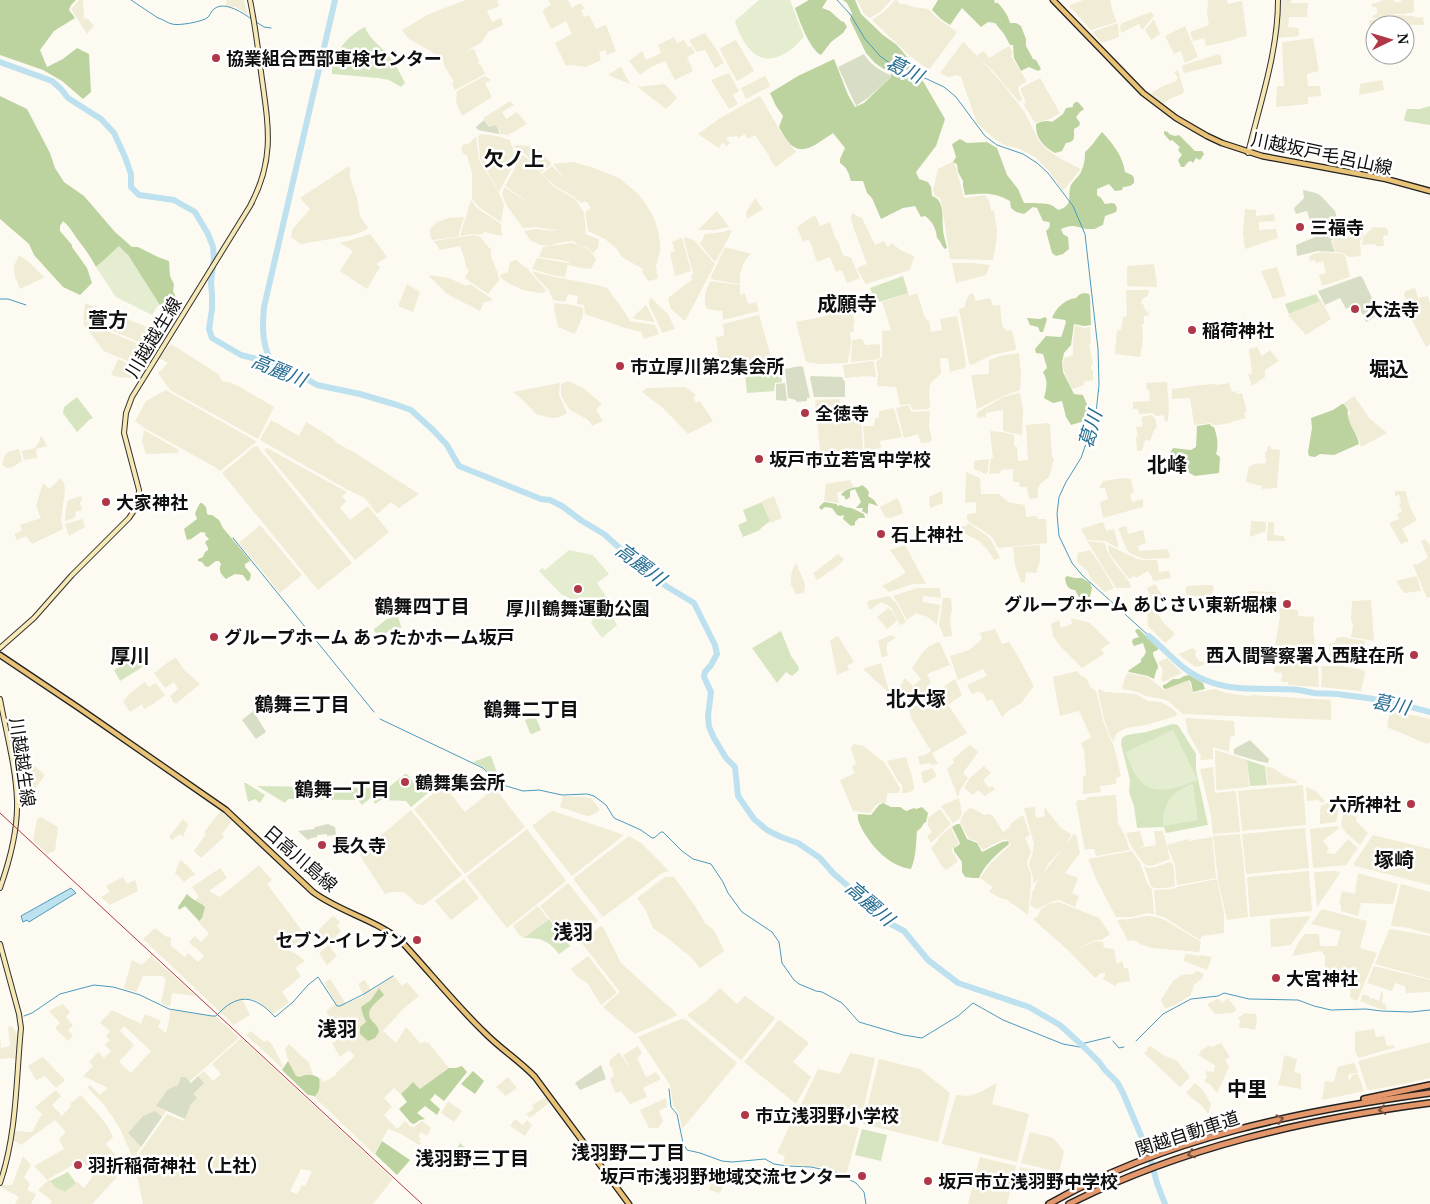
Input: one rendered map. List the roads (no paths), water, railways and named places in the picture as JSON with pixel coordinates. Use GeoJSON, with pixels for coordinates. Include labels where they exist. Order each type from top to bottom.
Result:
{"type":"FeatureCollection","features":[{"type":"Feature","properties":{"kind":"highway"},"geometry":{"type":"LineString","coordinates":[[1332,1108],[1430,1085]]}},
{"type":"Feature","properties":{"kind":"highway","name":"関越自動車道"},"geometry":{"type":"LineString","coordinates":[[1049,1204],[1117,1171],[1163,1153],[1233,1131],[1332,1108],[1430,1093]]}},
{"type":"Feature","properties":{"kind":"highway","name":"関越自動車道"},"geometry":{"type":"LineString","coordinates":[[1068,1204],[1152,1167],[1237,1140],[1322,1120],[1430,1103]]}},
{"type":"Feature","properties":{"kind":"main road","name":"川越越生線"},"geometry":{"type":"LineString","coordinates":[[0,648],[34,618],[72,575],[129,518],[135,509],[139,498],[139,490],[124,438],[124,419],[127,409],[132,397],[260,187],[267,159],[269,139],[250,0]]}},
{"type":"Feature","properties":{"kind":"main road","name":"川越坂戸毛呂山線"},"geometry":{"type":"LineString","coordinates":[[1053,0],[1142,93],[1198,131],[1248,153],[1276,160],[1386,179],[1430,191]]}},
{"type":"Feature","properties":{"kind":"main road"},"geometry":{"type":"LineString","coordinates":[[1248,153],[1272,50],[1277,22],[1278,0]]}},
{"type":"Feature","properties":{"kind":"main road","name":"日高川島線"},"geometry":{"type":"LineString","coordinates":[[0,656],[80,708],[226,810],[313,892],[324,900],[380,927],[400,940],[481,1030],[535,1077],[629,1204]]}},
{"type":"Feature","properties":{"kind":"main road","name":"川越越生線"},"geometry":{"type":"LineString","coordinates":[[0,699],[15,779],[17,801],[12,851],[0,888]]}},
{"type":"Feature","properties":{"kind":"main road"},"geometry":{"type":"LineString","coordinates":[[0,944],[20,1014],[21,1028],[13,1122],[6,1164],[0,1183]]}},
{"type":"Feature","properties":{"kind":"water"},"geometry":{"type":"Polygon","coordinates":[[[71,888],[76,893],[29,922],[27,920],[23,922],[21,916],[71,888]]]}},
{"type":"Feature","properties":{"kind":"waterway"},"geometry":{"type":"LineString","coordinates":[[131,0],[158,18],[172,24],[184,24],[204,19],[214,9],[223,6],[245,14],[253,20]]}},
{"type":"Feature","properties":{"kind":"waterway"},"geometry":{"type":"LineString","coordinates":[[274,366],[265,345],[264,307],[335,0]]}},
{"type":"Feature","properties":{"kind":"waterway","name":"葛川"},"geometry":{"type":"LineString","coordinates":[[837,0],[850,14],[865,39],[880,56],[895,67],[944,87],[956,97],[985,136],[997,145],[1023,154],[1037,163],[1048,173],[1073,206],[1085,234],[1098,349],[1099,385],[1096,413],[1081,458],[1059,497],[1057,514],[1059,536],[1072,563],[1082,575],[1149,636]]}},
{"type":"Feature","properties":{"kind":"waterway"},"geometry":{"type":"LineString","coordinates":[[256,22],[264,27],[271,28]]}},
{"type":"Feature","properties":{"kind":"waterway","name":"高麗川"},"geometry":{"type":"LineString","coordinates":[[0,62],[52,81],[68,98],[101,119],[114,133],[131,174],[131,187],[139,195],[174,200],[195,212],[213,247],[212,309],[209,329],[212,338],[241,355],[264,361],[317,385],[360,394],[411,410],[447,445],[459,466],[562,506],[604,534],[624,552],[646,567],[666,586],[694,603],[715,645],[717,654],[705,672],[704,677],[711,692],[708,716],[709,727],[726,758],[735,767],[738,796],[754,819],[767,830],[798,843],[820,858],[833,873],[885,921],[904,931],[928,960],[958,983],[1029,1007],[1060,1025],[1085,1048],[1117,1082],[1123,1093],[1150,1157],[1165,1204]]}},
{"type":"Feature","properties":{"kind":"waterway"},"geometry":{"type":"LineString","coordinates":[[0,299],[8,299],[26,305]]}},
{"type":"Feature","properties":{"kind":"waterway"},"geometry":{"type":"LineString","coordinates":[[233,538],[374,712]]}},
{"type":"Feature","properties":{"kind":"waterway","name":"葛川"},"geometry":{"type":"LineString","coordinates":[[1149,636],[1189,672],[1205,680],[1228,687],[1299,690],[1355,696],[1430,712]]}},
{"type":"Feature","properties":{"kind":"waterway"},"geometry":{"type":"LineString","coordinates":[[380,719],[483,768],[496,782]]}},
{"type":"Feature","properties":{"kind":"waterway"},"geometry":{"type":"LineString","coordinates":[[503,785],[523,791],[539,790],[562,795],[587,794],[594,796],[606,805],[614,818],[641,830],[652,838],[663,832],[693,859],[711,864],[742,912],[772,932],[779,942],[782,963],[794,980],[842,1003],[859,1022],[903,1035],[922,1038],[958,1016],[973,1003],[1003,1020],[1063,1044],[1085,1048]]}},
{"type":"Feature","properties":{"kind":"waterway"},"geometry":{"type":"LineString","coordinates":[[24,1016],[32,1013],[60,994],[94,985],[113,987],[140,995],[169,1009],[212,1016],[216,1016],[231,1003],[245,999],[260,1004],[275,1017],[318,977],[337,1006],[340,1006],[393,976]]}},
{"type":"Feature","properties":{"kind":"waterway"},"geometry":{"type":"LineString","coordinates":[[1136,1041],[1163,1014],[1191,999],[1218,996],[1224,993],[1249,999],[1298,1000],[1331,1010],[1366,1009],[1411,1012],[1430,1010]]}},
{"type":"Feature","properties":{"kind":"waterway"},"geometry":{"type":"LineString","coordinates":[[1081,1044],[1110,1037]]}},
{"type":"Feature","properties":{"kind":"waterway"},"geometry":{"type":"LineString","coordinates":[[1113,1041],[1119,1048],[1124,1047]]}},
{"type":"Feature","properties":{"kind":"waterway"},"geometry":{"type":"LineString","coordinates":[[669,1089],[671,1107],[677,1114],[683,1143],[687,1150],[722,1161],[765,1159],[774,1164],[811,1167],[835,1172],[856,1183],[864,1192],[866,1204]]}},
{"type":"Feature","properties":{"kind":"railway"},"geometry":{"type":"LineString","coordinates":[[0,813],[422,1204]]}},
{"type":"Feature","properties":{"kind":"place","name":"協業組合西部車検センター"},"geometry":{"type":"Point","coordinates":[216,58]}},
{"type":"Feature","properties":{"kind":"place","name":"三福寺"},"geometry":{"type":"Point","coordinates":[1300,227]}},
{"type":"Feature","properties":{"kind":"place","name":"大法寺"},"geometry":{"type":"Point","coordinates":[1355,309]}},
{"type":"Feature","properties":{"kind":"place","name":"稲荷神社"},"geometry":{"type":"Point","coordinates":[1192,330]}},
{"type":"Feature","properties":{"kind":"place","name":"市立厚川第2集会所"},"geometry":{"type":"Point","coordinates":[620,366]}},
{"type":"Feature","properties":{"kind":"place","name":"全徳寺"},"geometry":{"type":"Point","coordinates":[805,413]}},
{"type":"Feature","properties":{"kind":"place","name":"坂戸市立若宮中学校"},"geometry":{"type":"Point","coordinates":[759,459]}},
{"type":"Feature","properties":{"kind":"place","name":"大家神社"},"geometry":{"type":"Point","coordinates":[106,502]}},
{"type":"Feature","properties":{"kind":"place","name":"石上神社"},"geometry":{"type":"Point","coordinates":[881,534]}},
{"type":"Feature","properties":{"kind":"place","name":"厚川鶴舞運動公園"},"geometry":{"type":"Point","coordinates":[578,589]}},
{"type":"Feature","properties":{"kind":"place","name":"グループホーム あじさい東新堀棟"},"geometry":{"type":"Point","coordinates":[1287,604]}},
{"type":"Feature","properties":{"kind":"place","name":"グループホーム あったかホーム坂戸"},"geometry":{"type":"Point","coordinates":[214,637]}},
{"type":"Feature","properties":{"kind":"place","name":"西入間警察署入西駐在所"},"geometry":{"type":"Point","coordinates":[1414,655]}},
{"type":"Feature","properties":{"kind":"place","name":"鶴舞集会所"},"geometry":{"type":"Point","coordinates":[405,782]}},
{"type":"Feature","properties":{"kind":"place","name":"六所神社"},"geometry":{"type":"Point","coordinates":[1411,804]}},
{"type":"Feature","properties":{"kind":"place","name":"長久寺"},"geometry":{"type":"Point","coordinates":[322,845]}},
{"type":"Feature","properties":{"kind":"place","name":"セブン-イレブン"},"geometry":{"type":"Point","coordinates":[417,940]}},
{"type":"Feature","properties":{"kind":"place","name":"大宮神社"},"geometry":{"type":"Point","coordinates":[1276,978]}},
{"type":"Feature","properties":{"kind":"place","name":"市立浅羽野小学校"},"geometry":{"type":"Point","coordinates":[745,1115]}},
{"type":"Feature","properties":{"kind":"place","name":"羽折稲荷神社（上社）"},"geometry":{"type":"Point","coordinates":[78,1165]}},
{"type":"Feature","properties":{"kind":"place","name":"坂戸市浅羽野地域交流センター"},"geometry":{"type":"Point","coordinates":[862,1176]}},
{"type":"Feature","properties":{"kind":"place","name":"坂戸市立浅羽野中学校"},"geometry":{"type":"Point","coordinates":[928,1181]}},
{"type":"Feature","properties":{"kind":"district","name":"欠ノ上"},"geometry":{"type":"Point","coordinates":[514,158]}},
{"type":"Feature","properties":{"kind":"district","name":"成願寺"},"geometry":{"type":"Point","coordinates":[847,303]}},
{"type":"Feature","properties":{"kind":"district","name":"萱方"},"geometry":{"type":"Point","coordinates":[108,319]}},
{"type":"Feature","properties":{"kind":"district","name":"堀込"},"geometry":{"type":"Point","coordinates":[1389,368]}},
{"type":"Feature","properties":{"kind":"district","name":"北峰"},"geometry":{"type":"Point","coordinates":[1167,464]}},
{"type":"Feature","properties":{"kind":"district","name":"鶴舞四丁目"},"geometry":{"type":"Point","coordinates":[422,606]}},
{"type":"Feature","properties":{"kind":"district","name":"厚川"},"geometry":{"type":"Point","coordinates":[130,655]}},
{"type":"Feature","properties":{"kind":"district","name":"北大塚"},"geometry":{"type":"Point","coordinates":[916,698]}},
{"type":"Feature","properties":{"kind":"district","name":"鶴舞三丁目"},"geometry":{"type":"Point","coordinates":[302,704]}},
{"type":"Feature","properties":{"kind":"district","name":"鶴舞二丁目"},"geometry":{"type":"Point","coordinates":[531,709]}},
{"type":"Feature","properties":{"kind":"district","name":"鶴舞一丁目"},"geometry":{"type":"Point","coordinates":[342,789]}},
{"type":"Feature","properties":{"kind":"district","name":"塚崎"},"geometry":{"type":"Point","coordinates":[1394,859]}},
{"type":"Feature","properties":{"kind":"district","name":"浅羽"},"geometry":{"type":"Point","coordinates":[573,931]}},
{"type":"Feature","properties":{"kind":"district","name":"浅羽"},"geometry":{"type":"Point","coordinates":[337,1028]}},
{"type":"Feature","properties":{"kind":"district","name":"中里"},"geometry":{"type":"Point","coordinates":[1247,1088]}},
{"type":"Feature","properties":{"kind":"district","name":"浅羽野二丁目"},"geometry":{"type":"Point","coordinates":[628,1152]}},
{"type":"Feature","properties":{"kind":"district","name":"浅羽野三丁目"},"geometry":{"type":"Point","coordinates":[472,1158]}}]}
